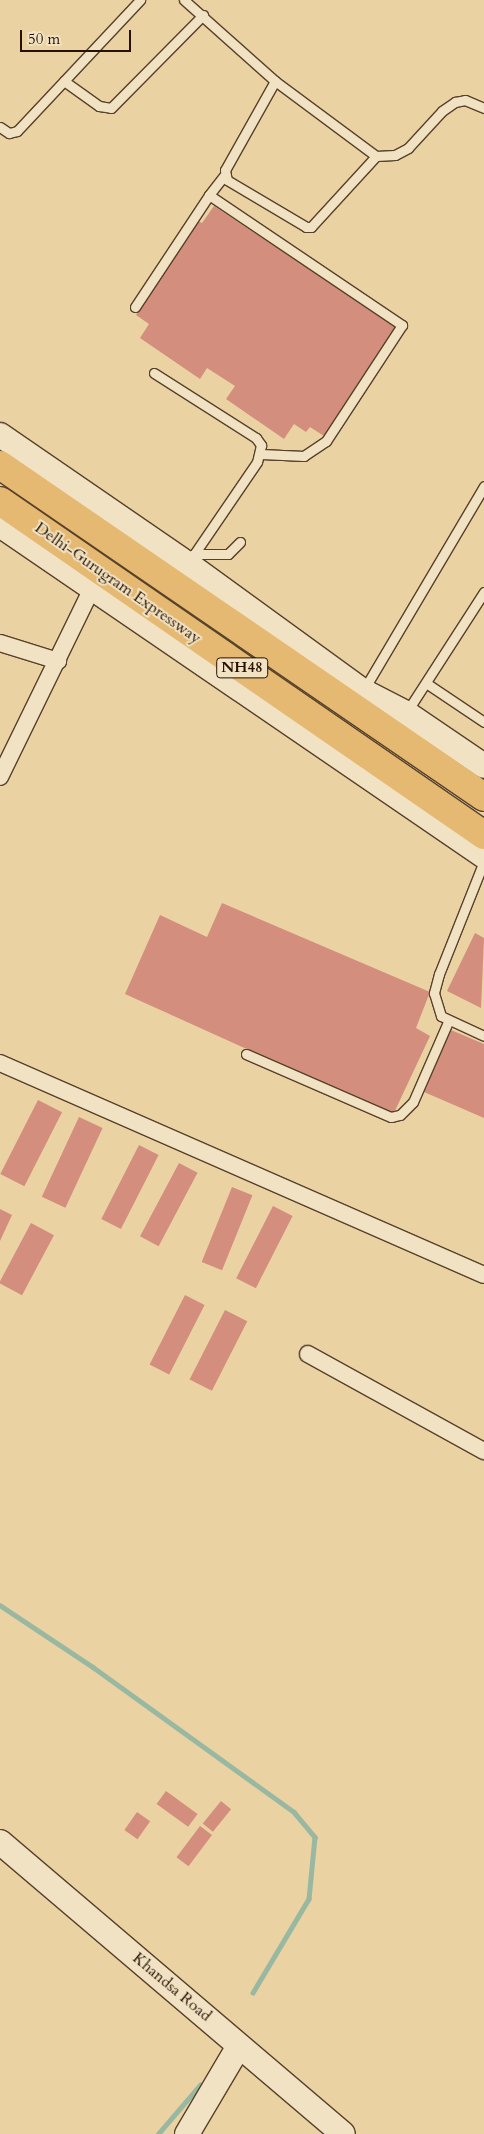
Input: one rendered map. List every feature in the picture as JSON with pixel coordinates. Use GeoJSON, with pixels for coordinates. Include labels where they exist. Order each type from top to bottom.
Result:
{"type":"FeatureCollection","features":[{"type":"Feature","properties":{"kind":"highway","name":"Delhi-Gurugram Expressway"},"geometry":{"type":"LineString","coordinates":[[0,465],[484,797]]}},
{"type":"Feature","properties":{"kind":"highway","name":"Delhi-Gurugram Expressway"},"geometry":{"type":"LineString","coordinates":[[0,501],[484,834]]}},
{"type":"Feature","properties":{"kind":"main road"},"geometry":{"type":"LineString","coordinates":[[0,435],[191,559],[363,691],[406,713],[484,766]]}},
{"type":"Feature","properties":{"kind":"main road"},"geometry":{"type":"LineString","coordinates":[[0,525],[484,856]]}},
{"type":"Feature","properties":{"kind":"main road","name":"Khandsa Road"},"geometry":{"type":"LineString","coordinates":[[0,1842],[343,2134]]}},
{"type":"Feature","properties":{"kind":"main road"},"geometry":{"type":"LineString","coordinates":[[187,2134],[239,2046]]}},
{"type":"Feature","properties":{"kind":"street"},"geometry":{"type":"LineString","coordinates":[[0,777],[92,588]]}},
{"type":"Feature","properties":{"kind":"street"},"geometry":{"type":"LineString","coordinates":[[0,643],[58,660]]}},
{"type":"Feature","properties":{"kind":"street"},"geometry":{"type":"LineString","coordinates":[[0,1062],[484,1275]]}},
{"type":"Feature","properties":{"kind":"street"},"geometry":{"type":"LineString","coordinates":[[308,1354],[484,1451]]}},
{"type":"Feature","properties":{"kind":"lane"},"geometry":{"type":"LineString","coordinates":[[0,127],[9,133],[17,131],[140,0]]}},
{"type":"Feature","properties":{"kind":"lane"},"geometry":{"type":"LineString","coordinates":[[184,0],[276,81],[376,156],[395,155],[408,148],[442,111],[455,102],[465,100],[484,108]]}},
{"type":"Feature","properties":{"kind":"lane"},"geometry":{"type":"LineString","coordinates":[[64,81],[99,106],[112,108],[203,15]]}},
{"type":"Feature","properties":{"kind":"lane"},"geometry":{"type":"LineString","coordinates":[[134,307],[209,195],[224,176],[276,81]]}},
{"type":"Feature","properties":{"kind":"lane"},"geometry":{"type":"LineString","coordinates":[[224,176],[308,227],[376,156]]}},
{"type":"Feature","properties":{"kind":"lane"},"geometry":{"type":"LineString","coordinates":[[209,195],[402,325],[326,441],[304,456],[262,454]]}},
{"type":"Feature","properties":{"kind":"lane"},"geometry":{"type":"LineString","coordinates":[[154,373],[256,438],[262,454]]}},
{"type":"Feature","properties":{"kind":"lane"},"geometry":{"type":"LineString","coordinates":[[191,559],[262,454]]}},
{"type":"Feature","properties":{"kind":"lane"},"geometry":{"type":"LineString","coordinates":[[363,691],[484,486]]}},
{"type":"Feature","properties":{"kind":"lane"},"geometry":{"type":"LineString","coordinates":[[191,559],[228,554],[240,542]]}},
{"type":"Feature","properties":{"kind":"lane"},"geometry":{"type":"LineString","coordinates":[[406,713],[484,593]]}},
{"type":"Feature","properties":{"kind":"lane"},"geometry":{"type":"LineString","coordinates":[[426,683],[484,722]]}},
{"type":"Feature","properties":{"kind":"lane"},"geometry":{"type":"LineString","coordinates":[[484,861],[436,983],[436,1008],[448,1022],[484,1036]]}},
{"type":"Feature","properties":{"kind":"lane"},"geometry":{"type":"LineString","coordinates":[[246,1054],[391,1117],[400,1116],[413,1102],[448,1022]]}},
{"type":"Feature","properties":{"kind":"building"},"geometry":{"type":"Polygon","coordinates":[[[214,206],[396,327],[324,436],[310,427],[306,432],[294,424],[284,439],[226,399],[235,386],[207,368],[200,379],[140,338],[149,324],[136,315],[198,221],[202,223],[214,206]]]}},
{"type":"Feature","properties":{"kind":"building"},"geometry":{"type":"Polygon","coordinates":[[[222,903],[430,992],[416,1028],[430,1036],[393,1115],[125,994],[160,915],[207,937],[222,903]]]}},
{"type":"Feature","properties":{"kind":"building"},"geometry":{"type":"Polygon","coordinates":[[[475,933],[484,938],[481,1008],[447,991],[475,933]]]}},
{"type":"Feature","properties":{"kind":"building"},"geometry":{"type":"Polygon","coordinates":[[[451,1030],[484,1044],[484,1118],[424,1092],[451,1030]]]}},
{"type":"Feature","properties":{"kind":"building"},"geometry":{"type":"Polygon","coordinates":[[[38,1100],[62,1112],[24,1186],[0,1174],[38,1100]]]}},
{"type":"Feature","properties":{"kind":"building"},"geometry":{"type":"Polygon","coordinates":[[[79,1117],[103,1128],[65,1208],[42,1197],[79,1117]]]}},
{"type":"Feature","properties":{"kind":"building"},"geometry":{"type":"Polygon","coordinates":[[[139,1145],[159,1155],[121,1229],[101,1219],[139,1145]]]}},
{"type":"Feature","properties":{"kind":"building"},"geometry":{"type":"Polygon","coordinates":[[[179,1163],[198,1173],[159,1246],[140,1236],[179,1163]]]}},
{"type":"Feature","properties":{"kind":"building"},"geometry":{"type":"Polygon","coordinates":[[[232,1187],[252,1195],[222,1270],[202,1262],[232,1187]]]}},
{"type":"Feature","properties":{"kind":"building"},"geometry":{"type":"Polygon","coordinates":[[[273,1206],[293,1216],[256,1288],[236,1278],[273,1206]]]}},
{"type":"Feature","properties":{"kind":"building"},"geometry":{"type":"Polygon","coordinates":[[[0,1209],[12,1215],[0,1241],[0,1209]]]}},
{"type":"Feature","properties":{"kind":"building"},"geometry":{"type":"Polygon","coordinates":[[[31,1223],[54,1235],[22,1295],[0,1284],[0,1281],[31,1223]]]}},
{"type":"Feature","properties":{"kind":"building"},"geometry":{"type":"Polygon","coordinates":[[[185,1295],[205,1305],[169,1374],[150,1364],[185,1295]]]}},
{"type":"Feature","properties":{"kind":"building"},"geometry":{"type":"Polygon","coordinates":[[[225,1310],[247,1321],[212,1391],[190,1379],[225,1310]]]}},
{"type":"Feature","properties":{"kind":"building"},"geometry":{"type":"Polygon","coordinates":[[[166,1791],[198,1814],[188,1827],[157,1804],[166,1791]]]}},
{"type":"Feature","properties":{"kind":"building"},"geometry":{"type":"Polygon","coordinates":[[[221,1801],[231,1809],[213,1832],[203,1824],[221,1801]]]}},
{"type":"Feature","properties":{"kind":"building"},"geometry":{"type":"Polygon","coordinates":[[[137,1812],[150,1821],[137,1839],[124,1830],[137,1812]]]}},
{"type":"Feature","properties":{"kind":"building"},"geometry":{"type":"Polygon","coordinates":[[[200,1826],[212,1835],[189,1866],[177,1857],[200,1826]]]}},
{"type":"Feature","properties":{"kind":"waterway"},"geometry":{"type":"LineString","coordinates":[[0,1605],[93,1667],[294,1812],[315,1837],[309,1899],[253,1993]]}},
{"type":"Feature","properties":{"kind":"waterway"},"geometry":{"type":"LineString","coordinates":[[158,2134],[200,2085]]}}]}
